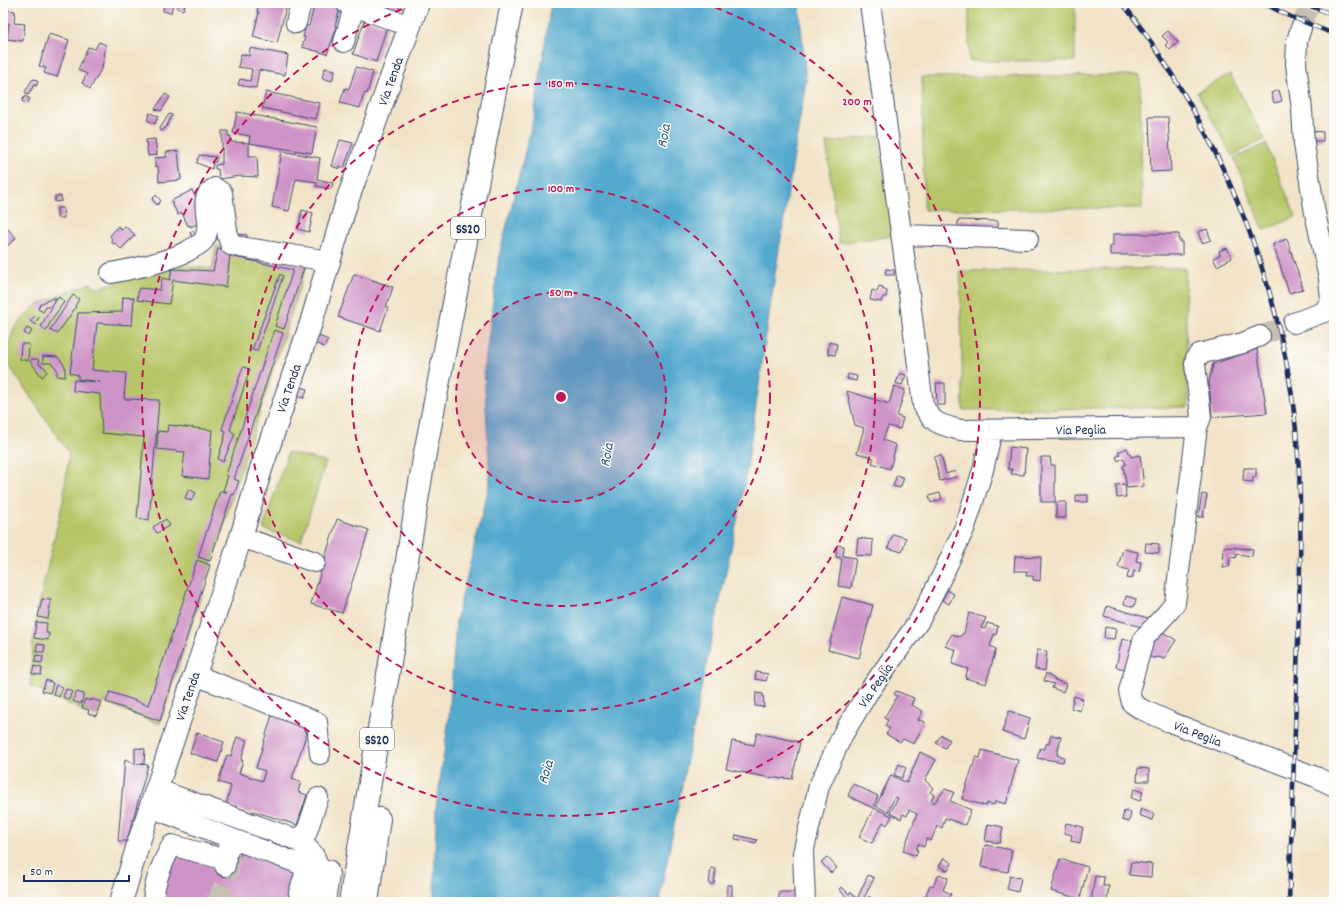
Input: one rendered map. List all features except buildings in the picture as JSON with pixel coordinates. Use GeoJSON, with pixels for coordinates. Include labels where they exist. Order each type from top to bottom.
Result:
{"type":"FeatureCollection","features":[{"type":"Feature","properties":{"kind":"main road","name":"Via Tenda"},"geometry":{"type":"LineString","coordinates":[[121,902],[241,537],[261,469],[312,323],[346,204],[418,3]]}},
{"type":"Feature","properties":{"kind":"main road","name":"SS20"},"geometry":{"type":"LineString","coordinates":[[350,902],[399,601],[425,453],[512,3]]}},
{"type":"Feature","properties":{"kind":"main road"},"geometry":{"type":"LineString","coordinates":[[335,902],[378,660],[399,601]]}},
{"type":"Feature","properties":{"kind":"main road"},"geometry":{"type":"LineString","coordinates":[[367,902],[399,677],[399,601]]}},
{"type":"Feature","properties":{"kind":"street"},"geometry":{"type":"LineString","coordinates":[[296,23],[301,3]]}},
{"type":"Feature","properties":{"kind":"street"},"geometry":{"type":"LineString","coordinates":[[870,3],[902,235],[923,405],[931,419],[942,425],[960,430],[992,430]]}},
{"type":"Feature","properties":{"kind":"street"},"geometry":{"type":"LineString","coordinates":[[344,42],[351,4],[409,26]]}},
{"type":"Feature","properties":{"kind":"street"},"geometry":{"type":"LineString","coordinates":[[1294,323],[1324,312],[1331,300],[1328,271],[1315,213],[1304,144],[1302,110],[1296,64],[1297,40],[1301,28]]}},
{"type":"Feature","properties":{"kind":"street"},"geometry":{"type":"LineString","coordinates":[[111,273],[151,265],[174,258],[203,241],[207,230],[205,196],[208,191],[215,188],[222,193],[228,237],[231,245],[329,260]]}},
{"type":"Feature","properties":{"kind":"street"},"geometry":{"type":"LineString","coordinates":[[902,235],[1028,239]]}},
{"type":"Feature","properties":{"kind":"street"},"geometry":{"type":"LineString","coordinates":[[1197,427],[1201,417],[1195,364],[1196,358],[1199,354],[1243,344],[1260,336]]}},
{"type":"Feature","properties":{"kind":"street","name":"Via Peglia"},"geometry":{"type":"LineString","coordinates":[[805,902],[803,853],[819,786],[843,734],[867,694],[919,621],[943,574],[965,527],[983,470],[992,430],[1197,427],[1175,603],[1144,638],[1129,691],[1132,703],[1141,709],[1170,722],[1316,777],[1334,786]]}},
{"type":"Feature","properties":{"kind":"street"},"geometry":{"type":"LineString","coordinates":[[241,537],[315,562]]}},
{"type":"Feature","properties":{"kind":"street"},"geometry":{"type":"LineString","coordinates":[[195,675],[317,722],[320,754]]}},
{"type":"Feature","properties":{"kind":"street"},"geometry":{"type":"LineString","coordinates":[[154,798],[207,838]]}},
{"type":"Feature","properties":{"kind":"street"},"geometry":{"type":"LineString","coordinates":[[154,798],[230,838],[300,864],[306,871],[296,902]]}},
{"type":"Feature","properties":{"kind":"street"},"geometry":{"type":"LineString","coordinates":[[154,798],[301,842],[326,863],[329,875],[325,902]]}},
{"type":"Feature","properties":{"kind":"street"},"geometry":{"type":"LineString","coordinates":[[301,842],[306,834],[318,798]]}},
{"type":"Feature","properties":{"kind":"street"},"geometry":{"type":"LineString","coordinates":[[152,902],[153,890],[162,863],[172,845],[226,863],[230,838]]}},
{"type":"Feature","properties":{"kind":"street"},"geometry":{"type":"LineString","coordinates":[[301,842],[317,859],[318,873],[309,902]]}},
{"type":"Feature","properties":{"kind":"green space"},"geometry":{"type":"Polygon","coordinates":[[[969,3],[1075,3],[1075,61],[969,61],[969,3]]]}},
{"type":"Feature","properties":{"kind":"green space"},"geometry":{"type":"Polygon","coordinates":[[[1230,74],[1265,139],[1232,156],[1197,92],[1230,74]]]}},
{"type":"Feature","properties":{"kind":"green space"},"geometry":{"type":"Polygon","coordinates":[[[1140,75],[1142,208],[924,210],[922,77],[1140,75]]]}},
{"type":"Feature","properties":{"kind":"green space"},"geometry":{"type":"Polygon","coordinates":[[[879,136],[893,236],[839,243],[826,143],[879,136]]]}},
{"type":"Feature","properties":{"kind":"green space"},"geometry":{"type":"Polygon","coordinates":[[[1266,144],[1296,217],[1264,230],[1234,158],[1266,144]]]}},
{"type":"Feature","properties":{"kind":"green space"},"geometry":{"type":"Polygon","coordinates":[[[216,246],[307,264],[160,724],[103,702],[97,717],[30,686],[33,640],[40,599],[63,501],[69,453],[3,357],[15,327],[35,306],[91,283],[97,289],[129,277],[145,278],[172,265],[212,269],[216,246]]]}},
{"type":"Feature","properties":{"kind":"green space"},"geometry":{"type":"Polygon","coordinates":[[[1185,268],[1188,407],[963,410],[960,271],[1185,268]]]}},
{"type":"Feature","properties":{"kind":"green space"},"geometry":{"type":"Polygon","coordinates":[[[288,452],[326,462],[301,541],[263,529],[288,452]]]}},
{"type":"Feature","properties":{"kind":"water","name":"Roia"},"geometry":{"type":"Polygon","coordinates":[[[551,3],[799,3],[806,80],[774,281],[744,488],[702,684],[659,902],[434,902],[436,808],[449,718],[456,621],[490,482],[484,370],[499,256],[534,116],[551,3]]]}},
{"type":"Feature","properties":{"kind":"tunnel"},"geometry":{"type":"LineString","coordinates":[[1301,28],[1310,3]]}},
{"type":"Feature","properties":{"kind":"tunnel"},"geometry":{"type":"LineString","coordinates":[[1260,336],[1294,323]]}},
{"type":"Feature","properties":{"kind":"tunnel"},"geometry":{"type":"LineString","coordinates":[[207,838],[224,848],[230,856],[229,869],[217,902]]}},
{"type":"Feature","properties":{"kind":"railway"},"geometry":{"type":"LineString","coordinates":[[1122,3],[1149,38],[1188,101],[1209,139],[1227,178],[1244,218],[1272,301],[1291,387],[1300,483],[1300,589],[1289,902]]}},
{"type":"Feature","properties":{"kind":"railway"},"geometry":{"type":"LineString","coordinates":[[1263,3],[1289,16],[1334,34]]}},
{"type":"Feature","properties":{"kind":"railway"},"geometry":{"type":"LineString","coordinates":[[1302,3],[1334,15]]}}]}
